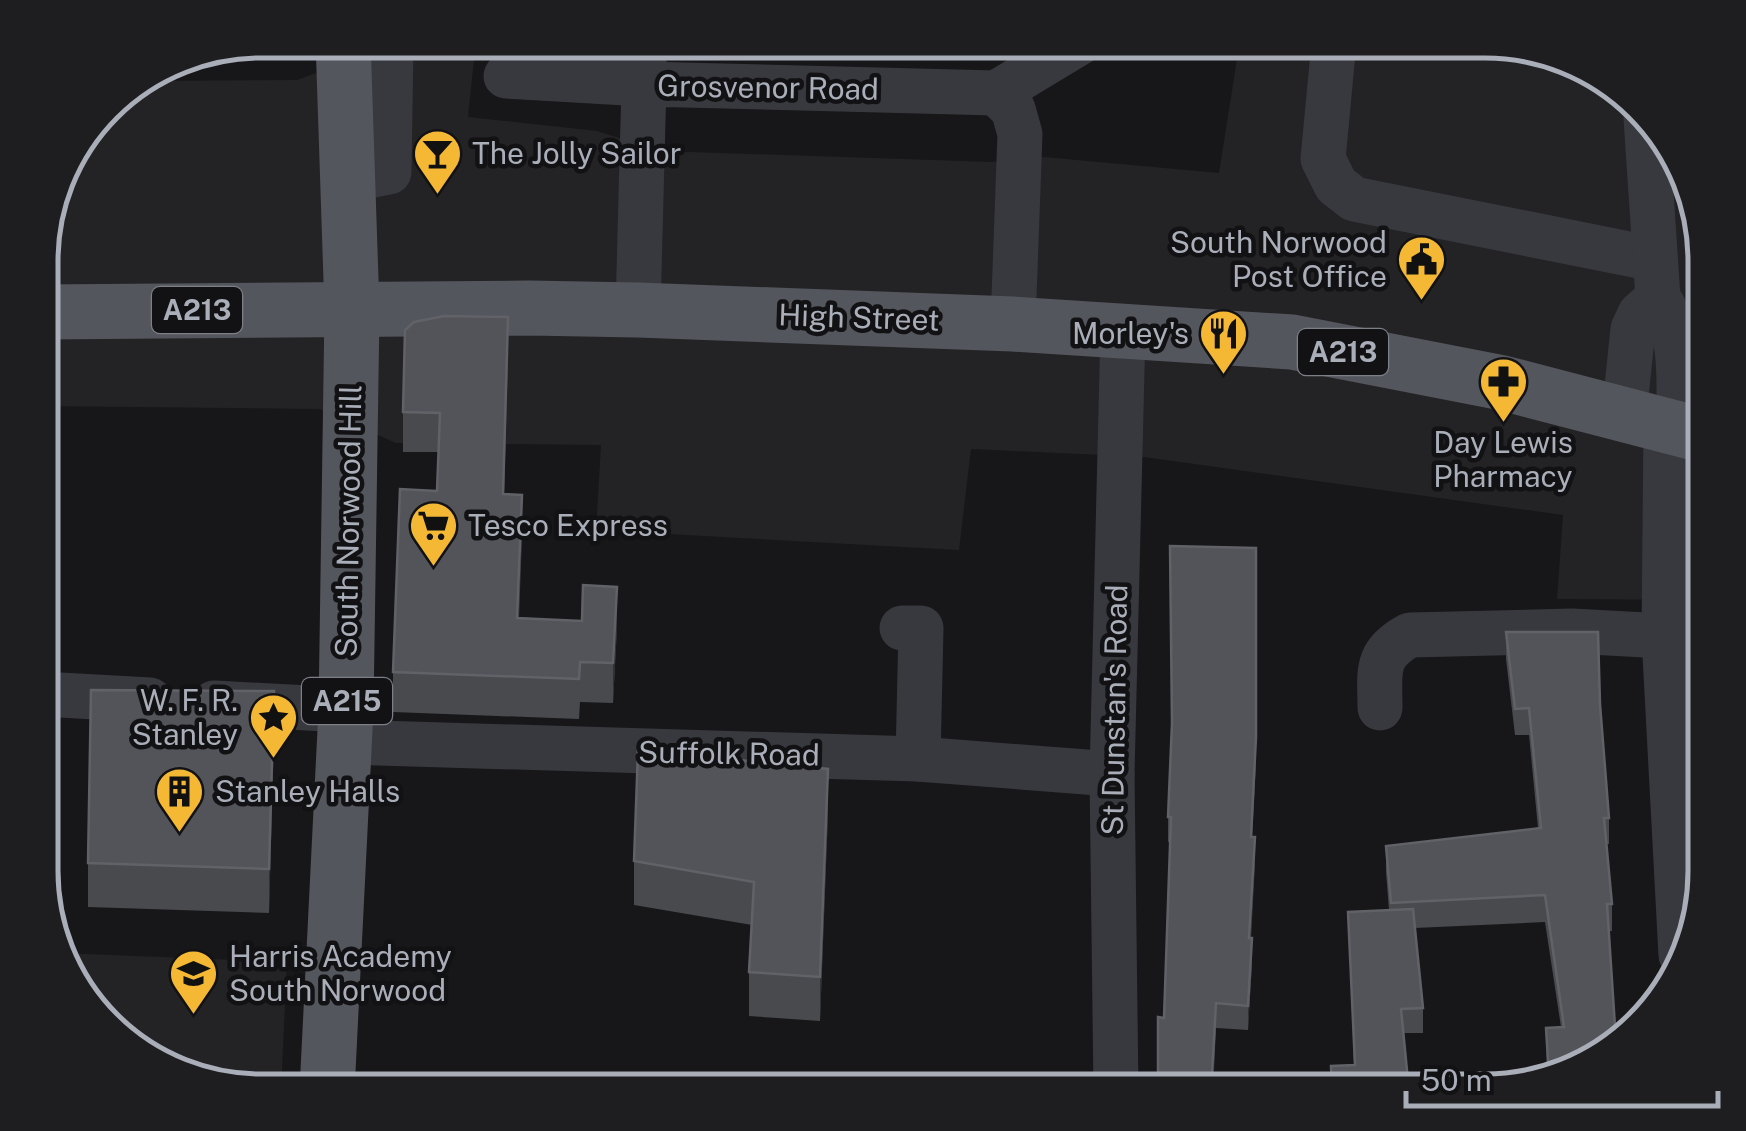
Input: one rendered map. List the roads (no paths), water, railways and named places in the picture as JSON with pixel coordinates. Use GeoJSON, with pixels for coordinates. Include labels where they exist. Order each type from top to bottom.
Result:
{"type":"FeatureCollection","features":[{"type":"Feature","properties":{"kind":"main road","name":"A215"},"geometry":{"type":"LineString","coordinates":[[344,58],[352,310]]}},
{"type":"Feature","properties":{"kind":"main road","name":"South Norwood Hill"},"geometry":{"type":"LineString","coordinates":[[328,1074],[346,726],[352,310]]}},
{"type":"Feature","properties":{"kind":"main road","name":"High Street"},"geometry":{"type":"LineString","coordinates":[[58,312],[638,310],[1123,330],[1292,342],[1502,383],[1669,426]]}},
{"type":"Feature","properties":{"kind":"street"},"geometry":{"type":"LineString","coordinates":[[348,180],[389,172],[391,58]]}},
{"type":"Feature","properties":{"kind":"street"},"geometry":{"type":"LineString","coordinates":[[506,76],[644,84],[644,58]]}},
{"type":"Feature","properties":{"kind":"street"},"geometry":{"type":"LineString","coordinates":[[1013,324],[1020,134],[1014,109],[996,93],[1054,58]]}},
{"type":"Feature","properties":{"kind":"street"},"geometry":{"type":"LineString","coordinates":[[1333,58],[1323,159],[1336,185],[1354,199],[1656,279]]}},
{"type":"Feature","properties":{"kind":"street","name":"Grosvenor Road"},"geometry":{"type":"LineString","coordinates":[[638,310],[644,84],[996,93]]}},
{"type":"Feature","properties":{"kind":"street"},"geometry":{"type":"LineString","coordinates":[[1647,139],[1656,279],[1633,328],[1669,426],[1664,636],[1688,777]]}},
{"type":"Feature","properties":{"kind":"street","name":"St Dunstan's Road"},"geometry":{"type":"LineString","coordinates":[[1116,1073],[1112,774],[1123,330]]}},
{"type":"Feature","properties":{"kind":"street"},"geometry":{"type":"LineString","coordinates":[[902,628],[920,628],[918,758]]}},
{"type":"Feature","properties":{"kind":"street"},"geometry":{"type":"LineString","coordinates":[[1380,708],[1380,664],[1395,643],[1410,635],[1572,631],[1664,636]]}},
{"type":"Feature","properties":{"kind":"street","name":"Suffolk Road"},"geometry":{"type":"LineString","coordinates":[[58,696],[346,726],[918,758],[1112,774]]}},
{"type":"Feature","properties":{"kind":"street"},"geometry":{"type":"LineString","coordinates":[[1684,915],[1688,808]]}},
{"type":"Feature","properties":{"kind":"place","name":"The Jolly Sailor"},"geometry":{"type":"Point","coordinates":[437,196]}},
{"type":"Feature","properties":{"kind":"place","name":"South Norwood Post Office"},"geometry":{"type":"Point","coordinates":[1422,302]}},
{"type":"Feature","properties":{"kind":"place","name":"Morley's"},"geometry":{"type":"Point","coordinates":[1224,376]}},
{"type":"Feature","properties":{"kind":"place","name":"Day Lewis Pharmacy"},"geometry":{"type":"Point","coordinates":[1503,424]}},
{"type":"Feature","properties":{"kind":"place","name":"Tesco Express"},"geometry":{"type":"Point","coordinates":[433,568]}},
{"type":"Feature","properties":{"kind":"place","name":"W. F. R. Stanley"},"geometry":{"type":"Point","coordinates":[273,760]}},
{"type":"Feature","properties":{"kind":"place","name":"Stanley Halls"},"geometry":{"type":"Point","coordinates":[180,834]}},
{"type":"Feature","properties":{"kind":"place","name":"Harris Academy South Norwood"},"geometry":{"type":"Point","coordinates":[194,1016]}}]}
